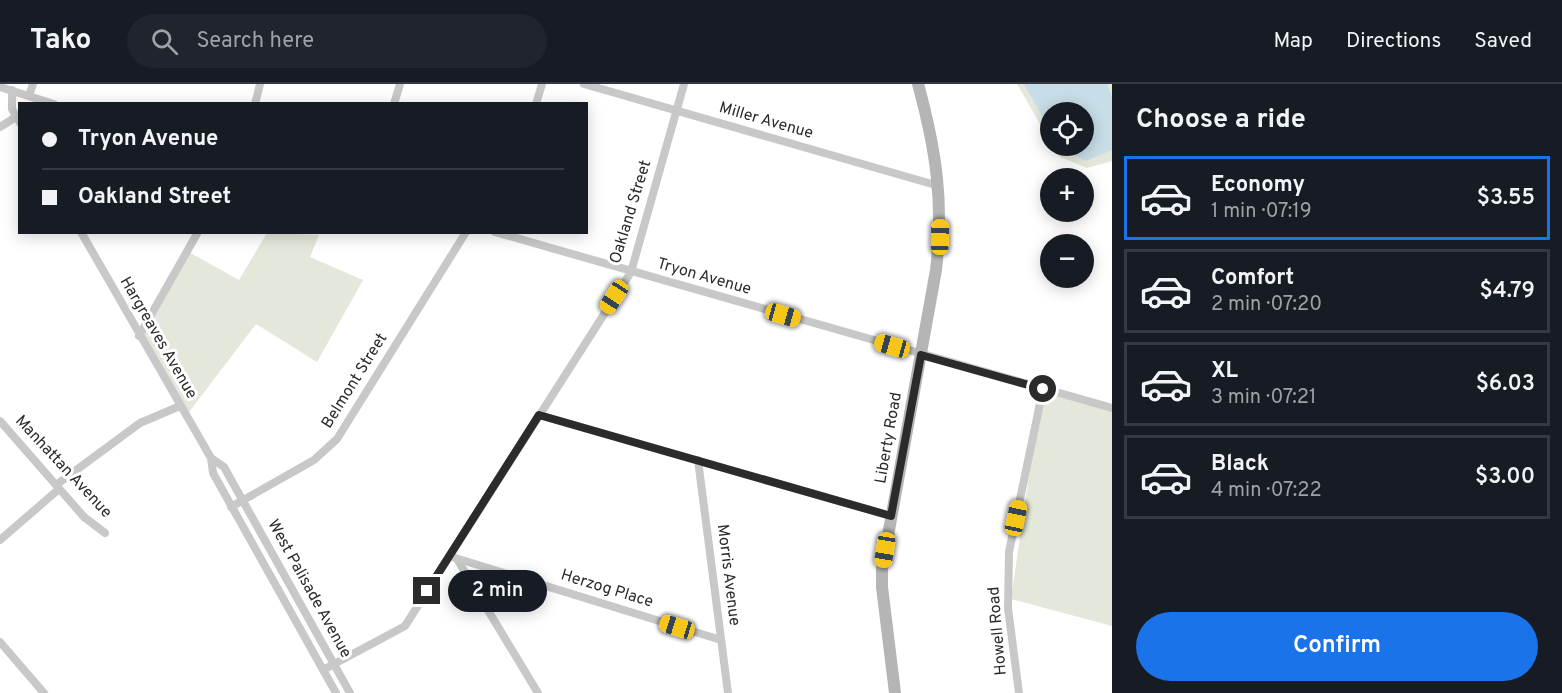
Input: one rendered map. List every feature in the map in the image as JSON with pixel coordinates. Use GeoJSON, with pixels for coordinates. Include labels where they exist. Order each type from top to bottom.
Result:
{"type":"FeatureCollection","features":[{"type":"Feature","properties":{"kind":"main road","name":"Liberty Road"},"geometry":{"type":"LineString","coordinates":[[895,693],[882,587],[882,568],[940,237],[939,186],[932,136],[918,84]]}},
{"type":"Feature","properties":{"kind":"street"},"geometry":{"type":"LineString","coordinates":[[29,96],[33,84]]}},
{"type":"Feature","properties":{"kind":"street"},"geometry":{"type":"LineString","coordinates":[[256,102],[261,84]]}},
{"type":"Feature","properties":{"kind":"street"},"geometry":{"type":"LineString","coordinates":[[395,102],[400,84]]}},
{"type":"Feature","properties":{"kind":"street"},"geometry":{"type":"LineString","coordinates":[[537,102],[542,84]]}},
{"type":"Feature","properties":{"kind":"street","name":"Miller Avenue"},"geometry":{"type":"LineString","coordinates":[[584,84],[939,186]]}},
{"type":"Feature","properties":{"kind":"street","name":"Oakland Street"},"geometry":{"type":"LineString","coordinates":[[323,669],[405,626],[453,557],[539,415],[631,272],[684,84]]}},
{"type":"Feature","properties":{"kind":"street"},"geometry":{"type":"LineString","coordinates":[[0,87],[46,102]]}},
{"type":"Feature","properties":{"kind":"street"},"geometry":{"type":"LineString","coordinates":[[0,128],[18,120],[12,109],[12,90]]}},
{"type":"Feature","properties":{"kind":"street","name":"Hargreaves Avenue"},"geometry":{"type":"LineString","coordinates":[[82,234],[211,458],[213,472],[231,507]]}},
{"type":"Feature","properties":{"kind":"street"},"geometry":{"type":"LineString","coordinates":[[139,336],[197,234]]}},
{"type":"Feature","properties":{"kind":"street","name":"Belmont Street"},"geometry":{"type":"LineString","coordinates":[[231,507],[314,460],[337,439],[465,234]]}},
{"type":"Feature","properties":{"kind":"street","name":"Tryon Avenue"},"geometry":{"type":"LineString","coordinates":[[501,234],[1112,408]]}},
{"type":"Feature","properties":{"kind":"street","name":"Howell Road"},"geometry":{"type":"LineString","coordinates":[[1019,693],[1008,608],[1010,552],[1043,389]]}},
{"type":"Feature","properties":{"kind":"street"},"geometry":{"type":"LineString","coordinates":[[0,540],[58,487],[140,423],[180,406]]}},
{"type":"Feature","properties":{"kind":"street"},"geometry":{"type":"LineString","coordinates":[[539,415],[891,516]]}},
{"type":"Feature","properties":{"kind":"street","name":"Manhattan Avenue"},"geometry":{"type":"LineString","coordinates":[[0,421],[84,517],[105,533]]}},
{"type":"Feature","properties":{"kind":"street","name":"Hargreaves Avenue"},"geometry":{"type":"LineString","coordinates":[[211,458],[224,467],[242,501]]}},
{"type":"Feature","properties":{"kind":"street","name":"Morris Avenue"},"geometry":{"type":"LineString","coordinates":[[698,460],[728,693]]}},
{"type":"Feature","properties":{"kind":"street","name":"West Palisade Avenue"},"geometry":{"type":"LineString","coordinates":[[242,501],[350,693]]}},
{"type":"Feature","properties":{"kind":"street","name":"West Palisade Avenue"},"geometry":{"type":"LineString","coordinates":[[231,507],[336,693]]}},
{"type":"Feature","properties":{"kind":"street"},"geometry":{"type":"LineString","coordinates":[[453,557],[538,693]]}},
{"type":"Feature","properties":{"kind":"street","name":"Herzog Place"},"geometry":{"type":"LineString","coordinates":[[453,557],[721,640]]}},
{"type":"Feature","properties":{"kind":"street"},"geometry":{"type":"LineString","coordinates":[[0,642],[44,693]]}},
{"type":"Feature","properties":{"kind":"shaded area"},"geometry":{"type":"Polygon","coordinates":[[[1017,84],[1112,84],[1112,161],[1087,168],[1058,156],[1094,156],[1094,102],[1040,102],[1040,124],[1017,84]]]}},
{"type":"Feature","properties":{"kind":"shaded area"},"geometry":{"type":"Polygon","coordinates":[[[266,234],[293,234],[319,235],[310,257],[363,280],[317,362],[256,324],[186,416],[139,336],[187,251],[239,280],[266,234]]]}},
{"type":"Feature","properties":{"kind":"shaded area"},"geometry":{"type":"Polygon","coordinates":[[[1042,387],[1112,407],[1112,626],[1011,599],[1042,387]]]}},
{"type":"Feature","properties":{"kind":"water"},"geometry":{"type":"Polygon","coordinates":[[[1024,84],[1107,84],[1112,97],[1112,150],[1086,161],[1076,156],[1094,156],[1094,102],[1040,102],[1040,112],[1024,84]]]}},
{"type":"Feature","properties":{"kind":"route"},"geometry":{"type":"LineString","coordinates":[[427,591],[539,415],[891,516],[921,355],[1043,389]]}}]}
